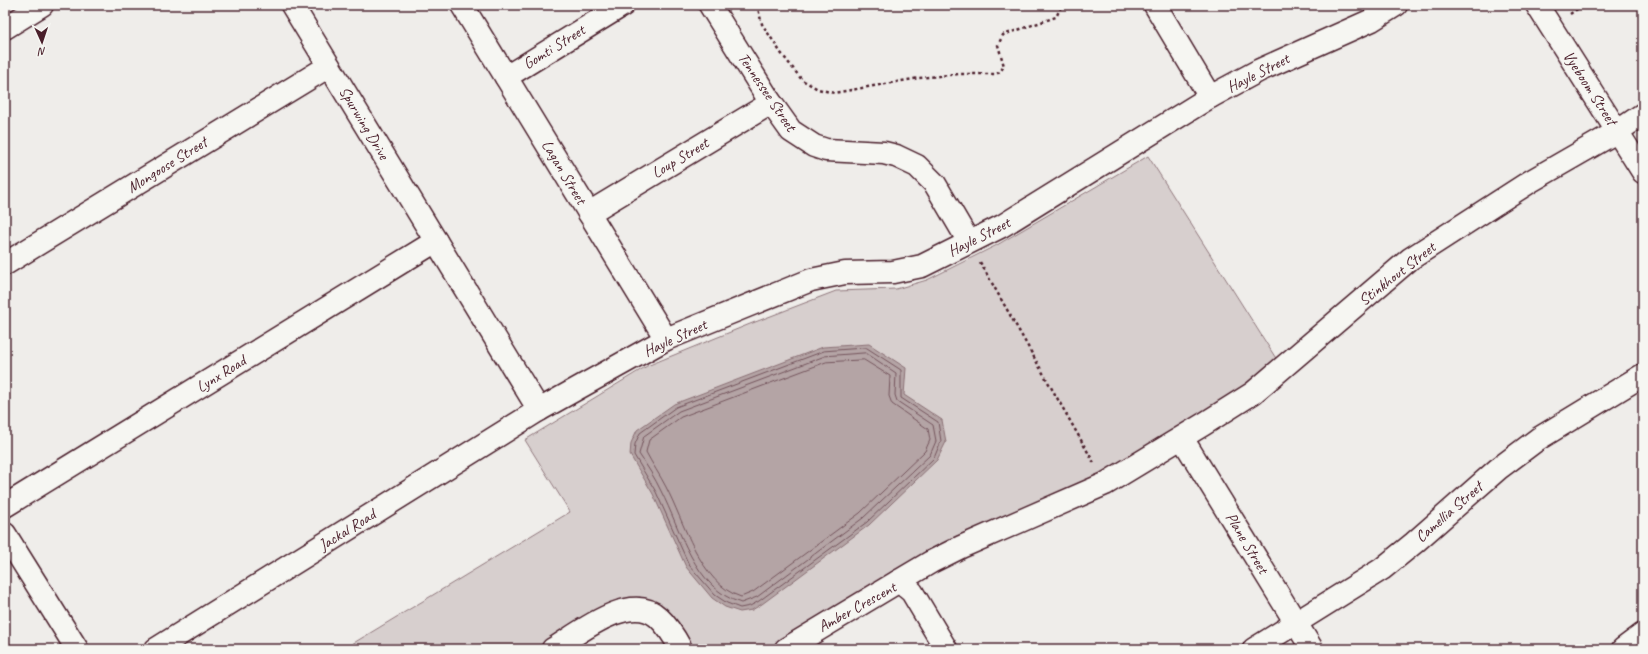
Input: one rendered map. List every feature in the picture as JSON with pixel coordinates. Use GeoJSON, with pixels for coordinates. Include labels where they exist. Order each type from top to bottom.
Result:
{"type":"FeatureCollection","features":[{"type":"Feature","properties":{"kind":"street"},"geometry":{"type":"LineString","coordinates":[[5,28],[42,5]]}},
{"type":"Feature","properties":{"kind":"street","name":"Spurwing Drive"},"geometry":{"type":"LineString","coordinates":[[292,5],[539,410]]}},
{"type":"Feature","properties":{"kind":"street","name":"Lagan Street"},"geometry":{"type":"LineString","coordinates":[[462,5],[666,339]]}},
{"type":"Feature","properties":{"kind":"street","name":"Gomti Street"},"geometry":{"type":"LineString","coordinates":[[506,77],[623,5]]}},
{"type":"Feature","properties":{"kind":"street","name":"Tennessee Street"},"geometry":{"type":"LineString","coordinates":[[710,5],[771,103],[791,131],[814,146],[826,150],[896,156],[917,166],[935,184],[969,242]]}},
{"type":"Feature","properties":{"kind":"street"},"geometry":{"type":"LineString","coordinates":[[1155,5],[1210,97]]}},
{"type":"Feature","properties":{"kind":"street","name":"Hayle Street"},"geometry":{"type":"LineString","coordinates":[[539,410],[666,339],[811,280],[845,273],[877,274],[907,270],[922,266],[1002,226],[1056,194],[1210,97],[1260,70],[1372,20],[1396,5]]}},
{"type":"Feature","properties":{"kind":"street","name":"Vyeboom Street"},"geometry":{"type":"LineString","coordinates":[[1537,5],[1643,172]]}},
{"type":"Feature","properties":{"kind":"street","name":"Mongoose Street"},"geometry":{"type":"LineString","coordinates":[[5,264],[329,66]]}},
{"type":"Feature","properties":{"kind":"street","name":"Loup Street"},"geometry":{"type":"LineString","coordinates":[[589,213],[771,103]]}},
{"type":"Feature","properties":{"kind":"street","name":"Stinkhout Street"},"geometry":{"type":"LineString","coordinates":[[899,581],[931,562],[962,547],[1105,484],[1182,438],[1253,393],[1410,259],[1531,181],[1618,131],[1643,114]]}},
{"type":"Feature","properties":{"kind":"street","name":"Lynx Road"},"geometry":{"type":"LineString","coordinates":[[5,506],[436,241]]}},
{"type":"Feature","properties":{"kind":"street","name":"Camellia Street"},"geometry":{"type":"LineString","coordinates":[[1254,649],[1382,569],[1414,543],[1498,469],[1538,439],[1643,375]]}},
{"type":"Feature","properties":{"kind":"street","name":"Jackal Road"},"geometry":{"type":"LineString","coordinates":[[156,649],[539,410]]}},
{"type":"Feature","properties":{"kind":"street","name":"Plane Street"},"geometry":{"type":"LineString","coordinates":[[1182,438],[1312,649]]}},
{"type":"Feature","properties":{"kind":"street"},"geometry":{"type":"LineString","coordinates":[[5,534],[77,649]]}},
{"type":"Feature","properties":{"kind":"street","name":"Amber Crescent"},"geometry":{"type":"LineString","coordinates":[[786,649],[899,581],[912,592],[946,649]]}},
{"type":"Feature","properties":{"kind":"street"},"geometry":{"type":"LineString","coordinates":[[553,649],[592,625],[628,608],[641,609],[657,616],[681,649]]}},
{"type":"Feature","properties":{"kind":"street"},"geometry":{"type":"LineString","coordinates":[[1623,649],[1643,634]]}},
{"type":"Feature","properties":{"kind":"path"},"geometry":{"type":"LineString","coordinates":[[757,5],[762,24],[781,53],[802,80],[818,89],[834,93],[920,78],[959,74],[996,74],[1004,66],[998,45],[1003,35],[1056,17],[1062,5]]}},
{"type":"Feature","properties":{"kind":"path"},"geometry":{"type":"LineString","coordinates":[[969,242],[1105,484]]}},
{"type":"Feature","properties":{"kind":"shaded area"},"geometry":{"type":"Polygon","coordinates":[[[1148,156],[1277,360],[1250,383],[1104,474],[917,560],[770,649],[691,649],[667,612],[660,604],[640,597],[621,600],[540,649],[348,649],[347,647],[570,512],[525,440],[647,366],[750,324],[836,291],[896,289],[927,280],[997,245],[1148,156]]]}},
{"type":"Feature","properties":{"kind":"water"},"geometry":{"type":"Polygon","coordinates":[[[869,344],[906,368],[904,395],[942,420],[946,442],[937,460],[869,525],[762,604],[752,610],[740,612],[725,607],[712,598],[686,567],[653,494],[630,455],[631,443],[637,430],[674,404],[823,347],[869,344]]]}}]}
